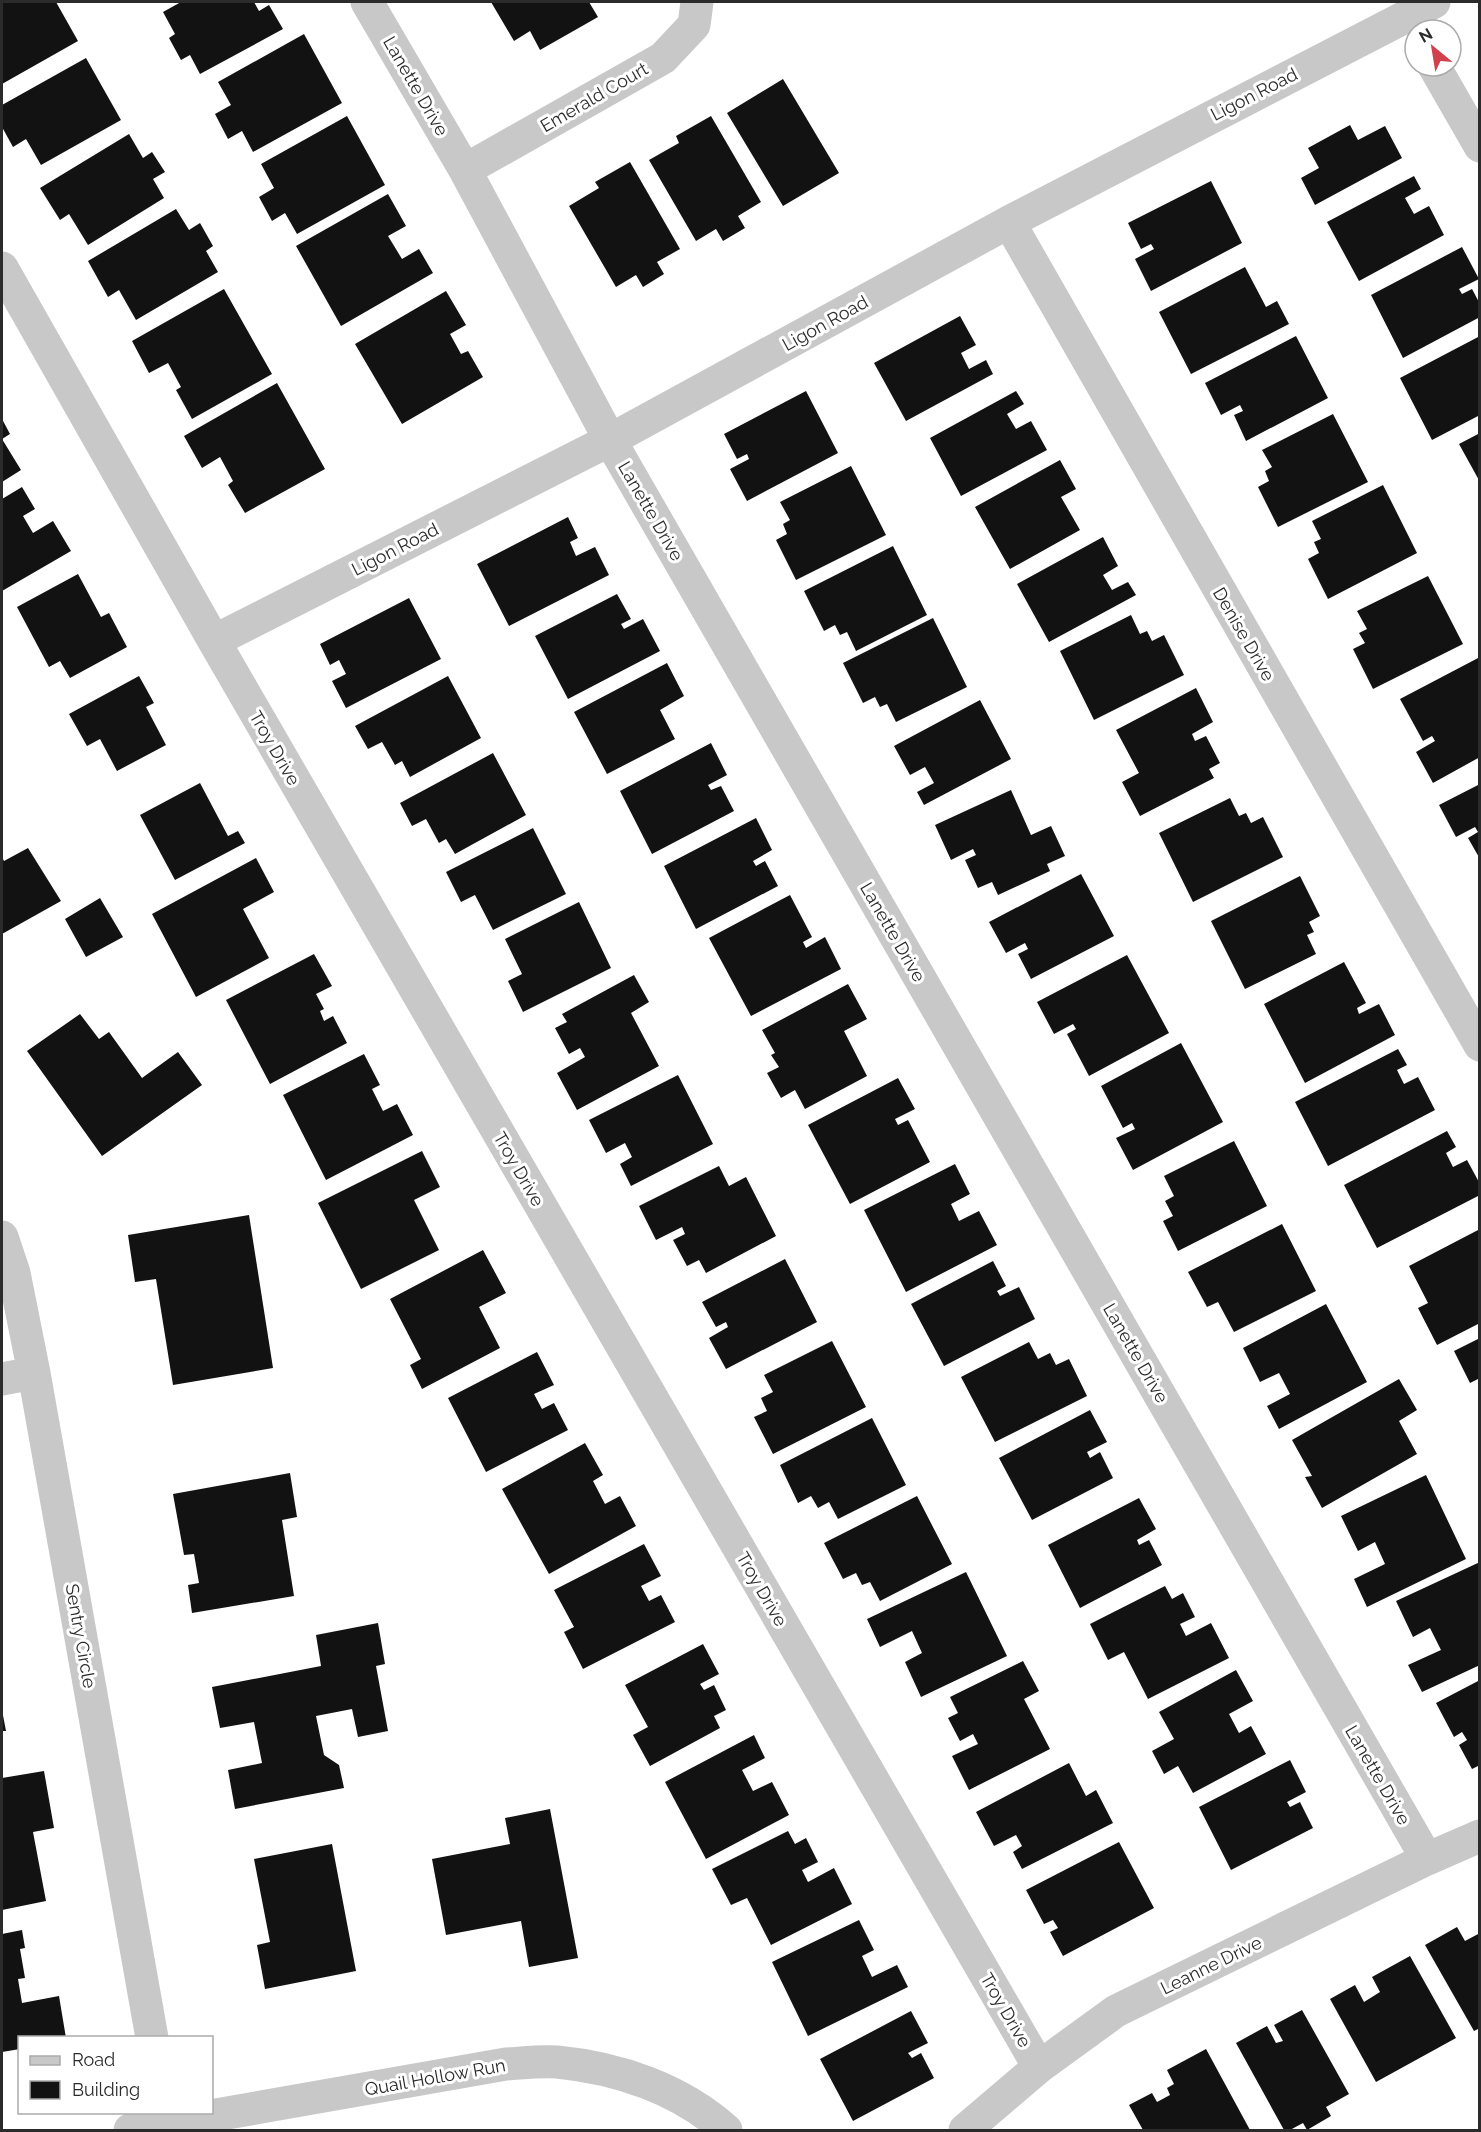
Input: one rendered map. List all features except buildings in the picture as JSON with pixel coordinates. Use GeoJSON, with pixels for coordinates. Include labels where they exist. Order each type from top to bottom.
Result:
{"type":"FeatureCollection","features":[{"type":"Feature","properties":{"kind":"street","name":"Lanette Drive"},"geometry":{"type":"LineString","coordinates":[[367,2],[465,170],[610,440],[1426,1859]]}},
{"type":"Feature","properties":{"kind":"street","name":"Emerald Court"},"geometry":{"type":"LineString","coordinates":[[465,170],[663,58],[694,25],[697,2]]}},
{"type":"Feature","properties":{"kind":"street","name":"Ligon Road"},"geometry":{"type":"LineString","coordinates":[[1417,18],[1434,2]]}},
{"type":"Feature","properties":{"kind":"street","name":"Ligon Road"},"geometry":{"type":"LineString","coordinates":[[214,641],[610,440],[1009,222],[1403,27]]}},
{"type":"Feature","properties":{"kind":"street"},"geometry":{"type":"LineString","coordinates":[[1441,78],[1479,146]]}},
{"type":"Feature","properties":{"kind":"street","name":"Denise Drive"},"geometry":{"type":"LineString","coordinates":[[1009,222],[1479,1045]]}},
{"type":"Feature","properties":{"kind":"street","name":"Troy Drive"},"geometry":{"type":"LineString","coordinates":[[2,268],[214,641],[1039,2067]]}},
{"type":"Feature","properties":{"kind":"street","name":"Sentry Circle"},"geometry":{"type":"LineString","coordinates":[[2,1237],[14,1273],[34,1373],[152,2036]]}},
{"type":"Feature","properties":{"kind":"street"},"geometry":{"type":"LineString","coordinates":[[2,1379],[34,1373]]}},
{"type":"Feature","properties":{"kind":"street","name":"Leanne Drive"},"geometry":{"type":"LineString","coordinates":[[965,2130],[1039,2067],[1116,2011],[1426,1859],[1479,1836]]}},
{"type":"Feature","properties":{"kind":"street","name":"Quail Hollow Run"},"geometry":{"type":"LineString","coordinates":[[213,2111],[506,2064],[555,2062],[594,2067],[634,2078],[671,2092],[707,2113],[726,2130]]}},
{"type":"Feature","properties":{"kind":"street","name":"Quail Hollow Run"},"geometry":{"type":"LineString","coordinates":[[130,2130],[166,2118],[191,2114]]}}]}
